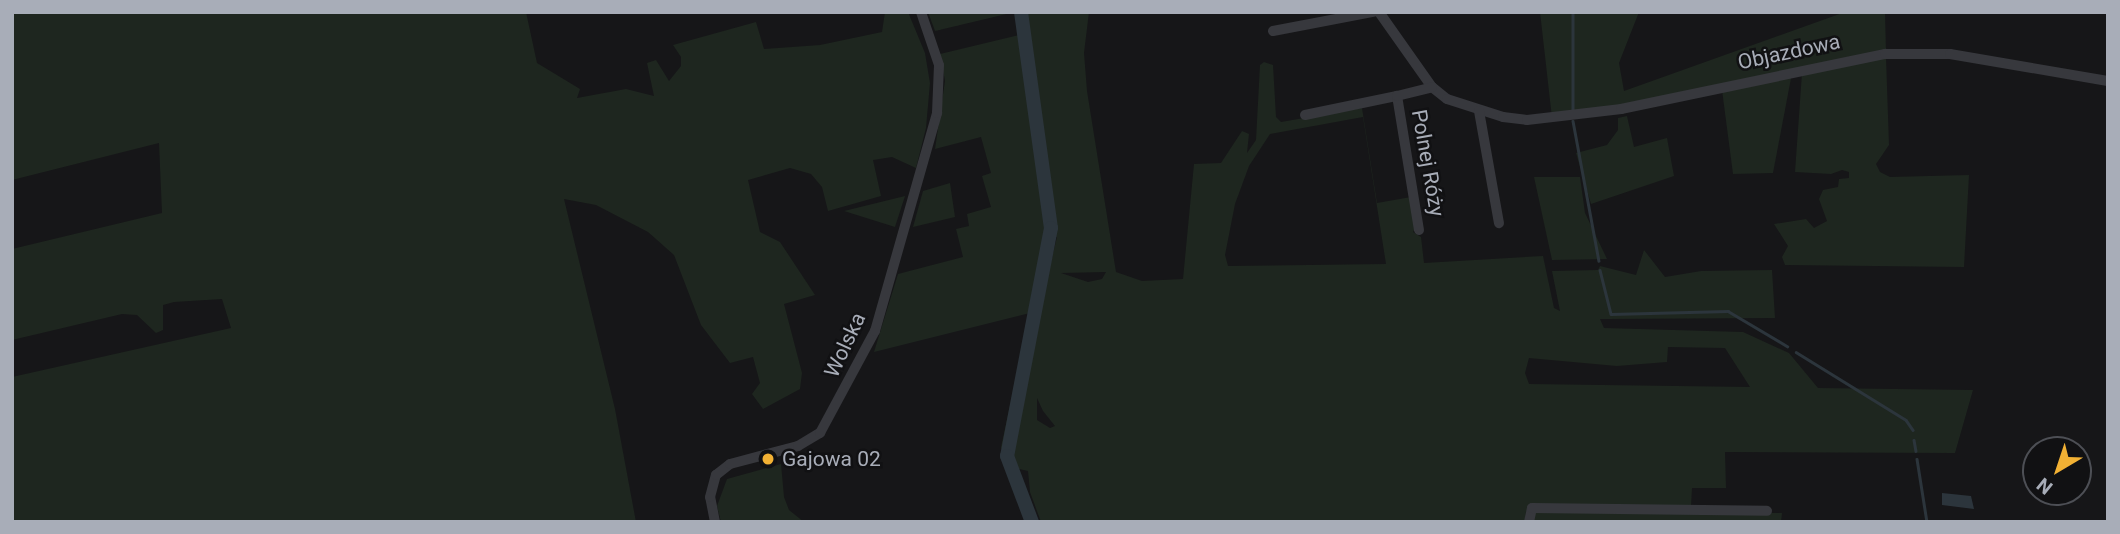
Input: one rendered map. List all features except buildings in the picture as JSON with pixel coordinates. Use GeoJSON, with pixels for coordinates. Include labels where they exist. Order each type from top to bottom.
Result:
{"type":"FeatureCollection","features":[{"type":"Feature","properties":{"kind":"street","name":"Wolska"},"geometry":{"type":"LineString","coordinates":[[715,522],[712,486],[722,469],[810,441],[837,407],[879,319],[937,113],[939,65],[922,12]]}},
{"type":"Feature","properties":{"kind":"street"},"geometry":{"type":"LineString","coordinates":[[1273,31],[1373,12]]}},
{"type":"Feature","properties":{"kind":"street","name":"Objazdowa"},"geometry":{"type":"LineString","coordinates":[[1379,12],[1432,87],[1447,99],[1479,110],[1527,120],[1620,109],[1885,54],[1950,54],[2108,81]]}},
{"type":"Feature","properties":{"kind":"street","name":"Polnej Róży"},"geometry":{"type":"LineString","coordinates":[[1419,230],[1397,96],[1432,87]]}},
{"type":"Feature","properties":{"kind":"street"},"geometry":{"type":"LineString","coordinates":[[1305,115],[1397,96]]}},
{"type":"Feature","properties":{"kind":"street"},"geometry":{"type":"LineString","coordinates":[[1479,110],[1499,223]]}},
{"type":"Feature","properties":{"kind":"street"},"geometry":{"type":"LineString","coordinates":[[1529,522],[1532,508],[1767,511]]}},
{"type":"Feature","properties":{"kind":"shaded area"},"geometry":{"type":"Polygon","coordinates":[[[12,12],[526,12],[537,63],[580,89],[577,98],[626,89],[654,96],[647,63],[656,60],[669,81],[681,66],[681,57],[673,45],[756,22],[764,49],[820,45],[882,32],[885,12],[908,12],[925,53],[930,83],[926,128],[916,168],[892,157],[873,160],[881,196],[828,211],[822,187],[811,174],[790,168],[748,180],[760,232],[780,242],[815,295],[784,304],[802,373],[800,389],[763,409],[752,394],[760,383],[753,357],[730,363],[701,325],[674,255],[648,232],[596,205],[564,199],[615,409],[636,522],[12,522],[12,377],[231,328],[222,299],[163,305],[163,330],[156,333],[137,315],[122,314],[12,340],[12,249],[162,213],[159,143],[12,180],[12,12]]]}},
{"type":"Feature","properties":{"kind":"shaded area"},"geometry":{"type":"Polygon","coordinates":[[[928,12],[1015,12],[935,31],[928,12]]]}},
{"type":"Feature","properties":{"kind":"shaded area"},"geometry":{"type":"Polygon","coordinates":[[[1015,12],[1089,12],[1084,53],[1087,91],[1116,272],[1142,281],[1183,279],[1194,164],[1221,163],[1242,131],[1249,134],[1247,153],[1256,140],[1260,65],[1264,62],[1273,65],[1276,117],[1281,122],[1362,108],[1377,203],[1411,197],[1416,227],[1413,232],[1421,237],[1424,263],[1543,256],[1554,308],[1560,311],[1552,271],[1598,270],[1600,266],[1636,275],[1644,250],[1665,277],[1701,271],[1772,270],[1775,318],[1600,319],[1604,328],[1743,332],[1789,353],[1818,388],[1973,390],[1955,453],[1725,452],[1726,488],[1692,488],[1691,507],[1526,511],[1525,522],[1041,522],[1030,492],[1028,471],[1006,466],[1001,447],[1030,313],[874,352],[898,274],[963,257],[956,229],[969,226],[967,214],[991,207],[982,176],[991,173],[981,137],[935,149],[945,81],[940,54],[1019,35],[1015,12]],[[1363,117],[1270,134],[1249,166],[1235,204],[1225,255],[1228,266],[1386,264],[1363,117]],[[1046,236],[1031,313],[1039,311],[1057,237],[1046,236]],[[1106,272],[1061,273],[1088,282],[1102,279],[1106,272]],[[1668,347],[1667,362],[1617,366],[1529,358],[1525,373],[1529,384],[1750,387],[1725,348],[1668,347]],[[1037,398],[1037,420],[1050,428],[1055,426],[1037,398]]]}},
{"type":"Feature","properties":{"kind":"shaded area"},"geometry":{"type":"Polygon","coordinates":[[[1540,12],[1639,12],[1619,63],[1624,91],[1845,12],[1885,12],[1886,52],[1552,118],[1540,12]]]}},
{"type":"Feature","properties":{"kind":"shaded area"},"geometry":{"type":"Polygon","coordinates":[[[1886,57],[1889,145],[1876,164],[1880,172],[1890,177],[1969,175],[1964,267],[1785,265],[1782,257],[1788,246],[1774,224],[1806,219],[1814,228],[1827,221],[1819,199],[1823,190],[1838,187],[1839,179],[1849,178],[1849,172],[1842,170],[1831,174],[1795,172],[1802,73],[1886,57]]]}},
{"type":"Feature","properties":{"kind":"shaded area"},"geometry":{"type":"Polygon","coordinates":[[[1792,73],[1773,173],[1733,174],[1722,90],[1792,73]]]}},
{"type":"Feature","properties":{"kind":"shaded area"},"geometry":{"type":"Polygon","coordinates":[[[1627,116],[1634,147],[1667,138],[1674,176],[1591,204],[1576,153],[1607,145],[1618,130],[1618,118],[1627,116]]]}},
{"type":"Feature","properties":{"kind":"shaded area"},"geometry":{"type":"Polygon","coordinates":[[[1534,177],[1580,177],[1585,213],[1607,259],[1552,260],[1534,177]]]}},
{"type":"Feature","properties":{"kind":"shaded area"},"geometry":{"type":"Polygon","coordinates":[[[950,183],[955,217],[913,227],[923,191],[950,183]]]}},
{"type":"Feature","properties":{"kind":"shaded area"},"geometry":{"type":"Polygon","coordinates":[[[905,196],[895,227],[844,211],[905,196]]]}},
{"type":"Feature","properties":{"kind":"shaded area"},"geometry":{"type":"Polygon","coordinates":[[[781,464],[784,497],[789,510],[804,522],[721,522],[717,506],[727,479],[781,464]]]}},
{"type":"Feature","properties":{"kind":"shaded area"},"geometry":{"type":"Polygon","coordinates":[[[1942,493],[1971,496],[1974,509],[1942,505],[1942,493]]]}},
{"type":"Feature","properties":{"kind":"shaded area"},"geometry":{"type":"Polygon","coordinates":[[[1534,511],[1782,513],[1781,522],[1534,522],[1534,511]]]}},
{"type":"Feature","properties":{"kind":"waterway"},"geometry":{"type":"LineString","coordinates":[[1021,12],[1051,228],[1007,456],[1032,522]]}},
{"type":"Feature","properties":{"kind":"waterway"},"geometry":{"type":"LineString","coordinates":[[1573,12],[1573,109]]}},
{"type":"Feature","properties":{"kind":"waterway"},"geometry":{"type":"LineString","coordinates":[[1573,121],[1599,261]]}},
{"type":"Feature","properties":{"kind":"waterway"},"geometry":{"type":"LineString","coordinates":[[1600,270],[1611,314],[1728,311],[1787,346]]}},
{"type":"Feature","properties":{"kind":"waterway"},"geometry":{"type":"LineString","coordinates":[[1796,352],[1906,420],[1913,430]]}},
{"type":"Feature","properties":{"kind":"waterway"},"geometry":{"type":"LineString","coordinates":[[1914,440],[1916,451]]}},
{"type":"Feature","properties":{"kind":"waterway"},"geometry":{"type":"LineString","coordinates":[[1917,459],[1927,522]]}},
{"type":"Feature","properties":{"kind":"place","name":"Gajowa 02"},"geometry":{"type":"Point","coordinates":[768,459]}}]}
